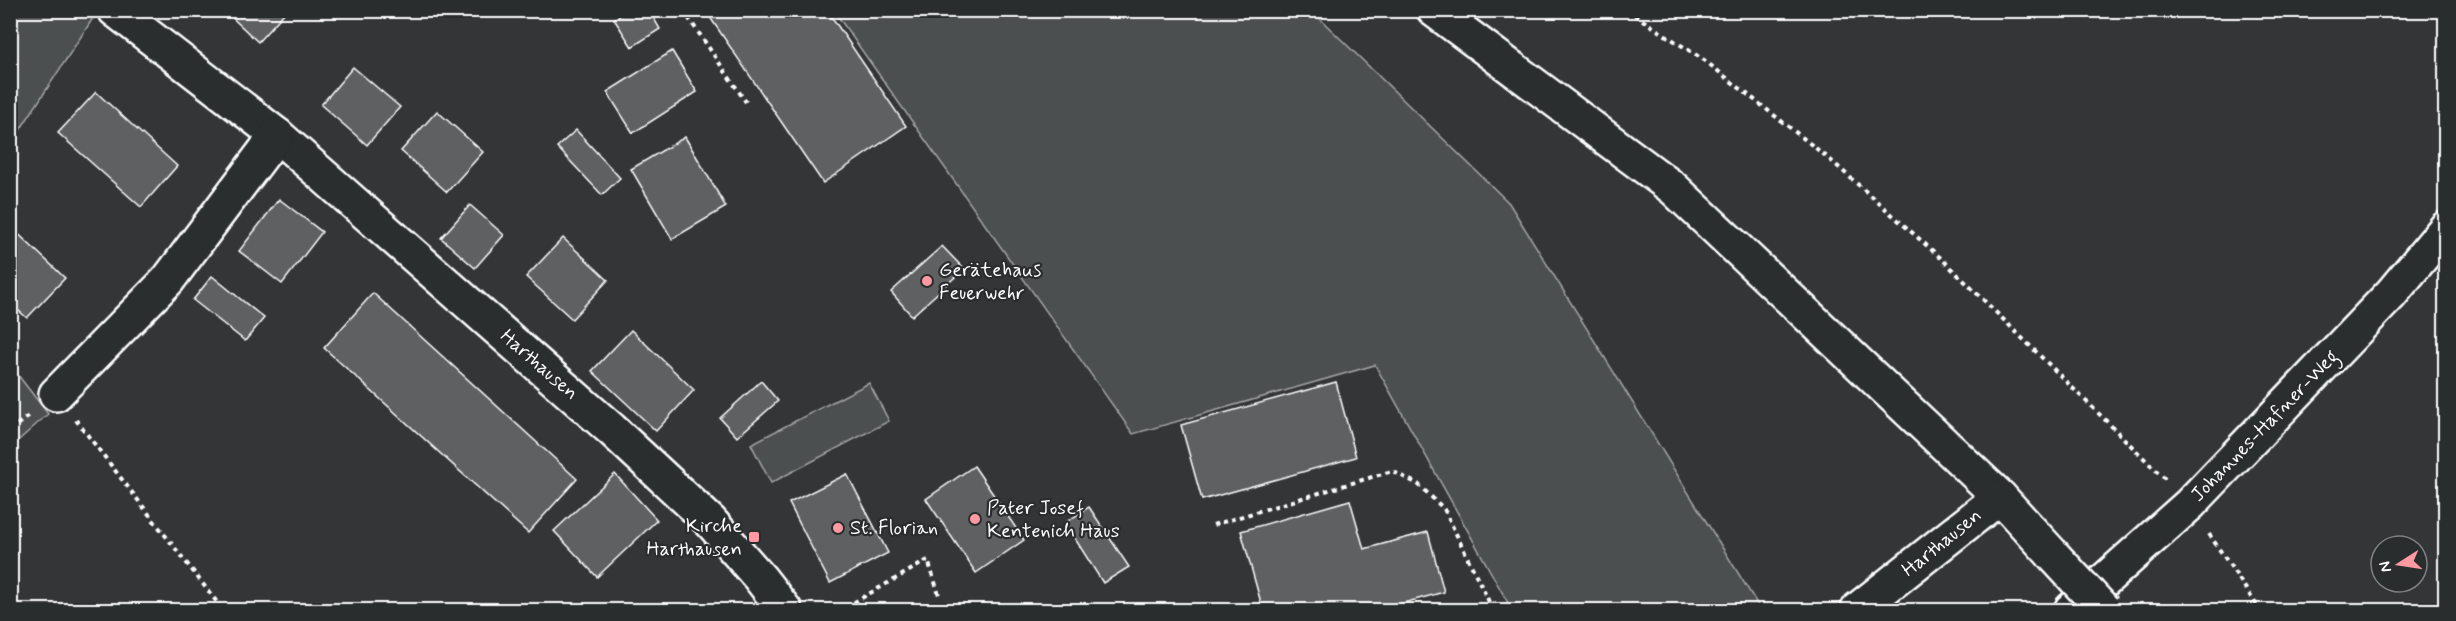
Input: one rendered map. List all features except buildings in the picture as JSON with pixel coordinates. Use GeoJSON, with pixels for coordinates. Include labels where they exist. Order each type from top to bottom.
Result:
{"type":"FeatureCollection","features":[{"type":"Feature","properties":{"kind":"street","name":"Harthausen"},"geometry":{"type":"LineString","coordinates":[[115,10],[277,135],[603,421],[711,522],[760,578],[784,610]]}},
{"type":"Feature","properties":{"kind":"street"},"geometry":{"type":"LineString","coordinates":[[1434,10],[1673,188],[2000,497],[2104,610]]}},
{"type":"Feature","properties":{"kind":"street"},"geometry":{"type":"LineString","coordinates":[[56,394],[168,280],[277,135]]}},
{"type":"Feature","properties":{"kind":"street","name":"Johannes-Hafner-Weg"},"geometry":{"type":"LineString","coordinates":[[2071,610],[2190,504],[2391,294],[2445,228]]}},
{"type":"Feature","properties":{"kind":"street","name":"Harthausen"},"geometry":{"type":"LineString","coordinates":[[1857,610],[2000,497]]}},
{"type":"Feature","properties":{"kind":"path"},"geometry":{"type":"LineString","coordinates":[[683,10],[746,102]]}},
{"type":"Feature","properties":{"kind":"path"},"geometry":{"type":"LineString","coordinates":[[1627,10],[1704,60],[1827,157],[1942,259],[2190,504],[2260,610]]}},
{"type":"Feature","properties":{"kind":"path"},"geometry":{"type":"LineString","coordinates":[[56,394],[223,610]]}},
{"type":"Feature","properties":{"kind":"path"},"geometry":{"type":"LineString","coordinates":[[1213,525],[1392,471],[1418,484],[1444,509],[1493,610]]}},
{"type":"Feature","properties":{"kind":"path"},"geometry":{"type":"LineString","coordinates":[[846,607],[928,560],[939,595]]}},
{"type":"Feature","properties":{"kind":"shaded area"},"geometry":{"type":"Polygon","coordinates":[[[11,10],[94,10],[97,12],[11,144],[11,10]]]}},
{"type":"Feature","properties":{"kind":"shaded area"},"geometry":{"type":"Polygon","coordinates":[[[834,11],[1312,11],[1509,203],[1761,610],[1512,610],[1375,365],[1133,434],[834,11]]]}},
{"type":"Feature","properties":{"kind":"shaded area"},"geometry":{"type":"Polygon","coordinates":[[[11,366],[48,414],[10,447],[11,366]]]}},
{"type":"Feature","properties":{"kind":"shaded area"},"geometry":{"type":"Polygon","coordinates":[[[869,383],[889,421],[771,483],[751,444],[869,383]]]}},
{"type":"Feature","properties":{"kind":"place","name":"Gerätehaus Feuerwehr"},"geometry":{"type":"Point","coordinates":[927,281]}},
{"type":"Feature","properties":{"kind":"place","name":"Pater Josef Kentenich Haus"},"geometry":{"type":"Point","coordinates":[975,519]}},
{"type":"Feature","properties":{"kind":"place","name":"St. Florian"},"geometry":{"type":"Point","coordinates":[838,528]}},
{"type":"Feature","properties":{"kind":"place","name":"Kirche Harthausen"},"geometry":{"type":"Point","coordinates":[754,537]}}]}
